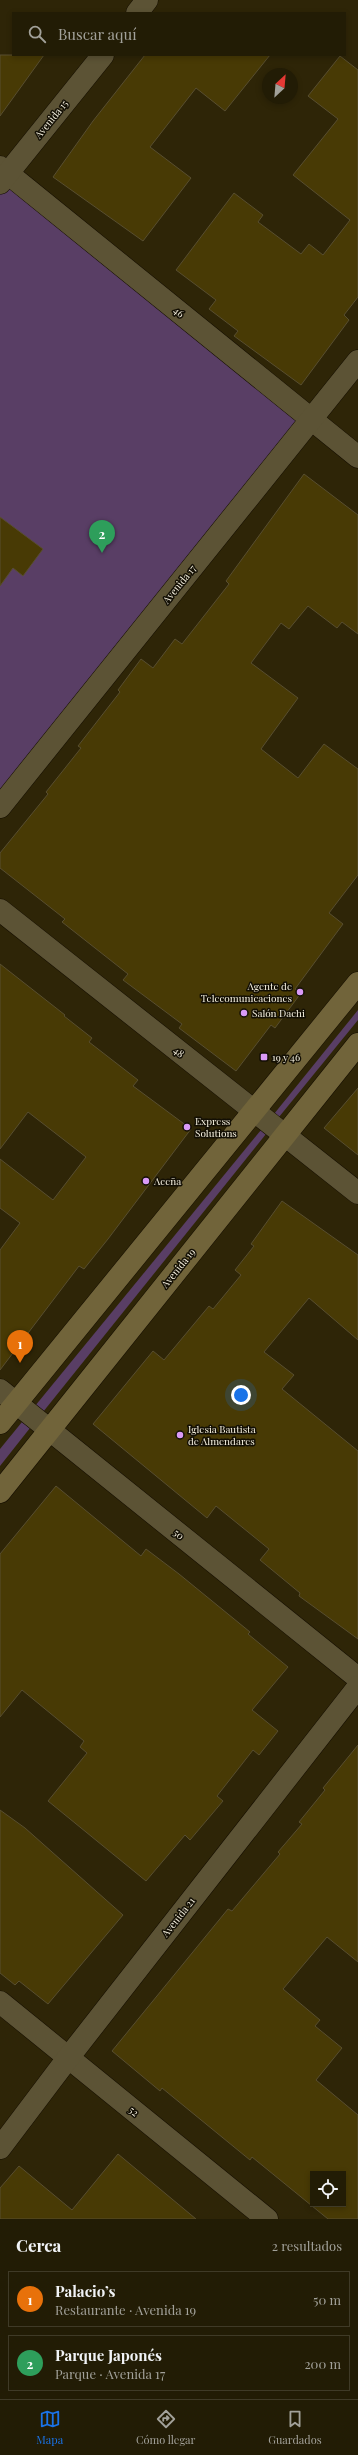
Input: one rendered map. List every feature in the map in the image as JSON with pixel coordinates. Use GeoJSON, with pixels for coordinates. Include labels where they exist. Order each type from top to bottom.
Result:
{"type":"FeatureCollection","features":[{"type":"Feature","properties":{"kind":"main road"},"geometry":{"type":"LineString","coordinates":[[0,1423],[8,1397],[255,1112],[358,983]]}},
{"type":"Feature","properties":{"kind":"main road","name":"Avenida 19"},"geometry":{"type":"LineString","coordinates":[[0,1492],[358,1044]]}},
{"type":"Feature","properties":{"kind":"street"},"geometry":{"type":"LineString","coordinates":[[138,12],[147,0]]}},
{"type":"Feature","properties":{"kind":"street","name":"Avenida 15"},"geometry":{"type":"LineString","coordinates":[[3,175],[102,56]]}},
{"type":"Feature","properties":{"kind":"street","name":"46"},"geometry":{"type":"LineString","coordinates":[[3,175],[358,457]]}},
{"type":"Feature","properties":{"kind":"street","name":"Avenida 17"},"geometry":{"type":"LineString","coordinates":[[0,807],[358,361]]}},
{"type":"Feature","properties":{"kind":"street","name":"48"},"geometry":{"type":"LineString","coordinates":[[0,910],[358,1193]]}},
{"type":"Feature","properties":{"kind":"street","name":"50"},"geometry":{"type":"LineString","coordinates":[[8,1397],[358,1678]]}},
{"type":"Feature","properties":{"kind":"street","name":"Avenida 21"},"geometry":{"type":"LineString","coordinates":[[0,2148],[68,2058],[358,1687]]}},
{"type":"Feature","properties":{"kind":"street","name":"52"},"geometry":{"type":"LineString","coordinates":[[0,2002],[267,2219]]}},
{"type":"Feature","properties":{"kind":"shaded area"},"geometry":{"type":"Polygon","coordinates":[[[8,174],[311,419],[0,807],[0,183],[8,174]]]}},
{"type":"Feature","properties":{"kind":"shaded area"},"geometry":{"type":"Polygon","coordinates":[[[358,1010],[358,1020],[279,1117],[274,1114],[358,1010]]]}},
{"type":"Feature","properties":{"kind":"shaded area"},"geometry":{"type":"Polygon","coordinates":[[[261,1130],[266,1134],[43,1412],[35,1406],[261,1130]]]}},
{"type":"Feature","properties":{"kind":"shaded area"},"geometry":{"type":"Polygon","coordinates":[[[22,1422],[30,1428],[0,1466],[0,1449],[22,1422]]]}},
{"type":"Feature","properties":{"kind":"building"},"geometry":{"type":"Polygon","coordinates":[[[0,55],[43,56],[0,116],[0,55]]]}},
{"type":"Feature","properties":{"kind":"building"},"geometry":{"type":"Polygon","coordinates":[[[144,56],[269,56],[225,111],[196,88],[150,147],[191,178],[143,241],[53,177],[93,121],[144,56]]]}},
{"type":"Feature","properties":{"kind":"building"},"geometry":{"type":"Polygon","coordinates":[[[340,56],[358,70],[358,297],[344,315],[349,320],[301,385],[234,336],[238,331],[209,309],[216,300],[176,270],[234,193],[263,215],[258,222],[301,254],[309,244],[323,255],[350,220],[293,175],[338,119],[308,96],[340,56]]]}},
{"type":"Feature","properties":{"kind":"building"},"geometry":{"type":"Polygon","coordinates":[[[304,474],[358,515],[358,634],[342,622],[337,628],[308,606],[289,629],[281,623],[251,663],[298,698],[261,749],[298,778],[324,744],[358,769],[358,875],[329,913],[343,924],[295,989],[301,993],[275,1028],[271,1025],[236,1071],[179,1028],[182,1024],[123,980],[128,974],[62,922],[65,919],[0,868],[0,853],[48,794],[46,792],[81,748],[78,746],[120,692],[118,690],[141,659],[153,668],[175,639],[182,644],[229,584],[226,581],[304,474]]]}},
{"type":"Feature","properties":{"kind":"building"},"geometry":{"type":"Polygon","coordinates":[[[0,517],[43,549],[23,576],[13,568],[0,586],[0,517]]]}},
{"type":"Feature","properties":{"kind":"building"},"geometry":{"type":"Polygon","coordinates":[[[0,964],[65,1015],[64,1016],[92,1038],[89,1042],[138,1080],[133,1086],[191,1129],[108,1239],[84,1269],[79,1266],[0,1370],[0,1250],[20,1223],[0,1208],[0,1159],[53,1200],[86,1157],[28,1112],[0,1149],[0,964]]]}},
{"type":"Feature","properties":{"kind":"building"},"geometry":{"type":"Polygon","coordinates":[[[358,1088],[358,1155],[324,1128],[358,1088]]]}},
{"type":"Feature","properties":{"kind":"building"},"geometry":{"type":"Polygon","coordinates":[[[282,1201],[358,1255],[358,1340],[309,1298],[264,1352],[294,1375],[282,1389],[358,1451],[358,1639],[299,1596],[300,1593],[260,1560],[269,1549],[216,1506],[207,1518],[93,1424],[153,1351],[164,1360],[209,1306],[213,1309],[241,1275],[235,1270],[254,1246],[251,1244],[282,1201]]]}},
{"type":"Feature","properties":{"kind":"building"},"geometry":{"type":"Polygon","coordinates":[[[56,1486],[141,1556],[146,1549],[179,1574],[250,1632],[248,1634],[288,1667],[252,1710],[278,1731],[259,1755],[253,1750],[217,1796],[223,1801],[190,1840],[185,1835],[146,1881],[48,1801],[87,1753],[80,1747],[84,1741],[22,1690],[0,1717],[0,1554],[56,1486]]]}},
{"type":"Feature","properties":{"kind":"building"},"geometry":{"type":"Polygon","coordinates":[[[358,1745],[358,1962],[327,1937],[283,1989],[320,2020],[315,2026],[342,2048],[316,2080],[358,2115],[358,2219],[328,2219],[313,2207],[346,2207],[346,2171],[310,2171],[310,2204],[252,2157],[250,2160],[162,2088],[160,2091],[112,2051],[228,1909],[232,1911],[280,1854],[278,1852],[302,1824],[299,1822],[325,1790],[323,1788],[358,1745]]]}},
{"type":"Feature","properties":{"kind":"building"},"geometry":{"type":"Polygon","coordinates":[[[0,1810],[25,1828],[123,1915],[48,2004],[19,1981],[15,1985],[0,1973],[0,1810]]]}},
{"type":"Feature","properties":{"kind":"building"},"geometry":{"type":"Polygon","coordinates":[[[118,2154],[196,2219],[0,2219],[0,2188],[19,2166],[72,2210],[118,2154]]]}},
{"type":"Feature","properties":{"kind":"place","name":"Parque Japonés"},"geometry":{"type":"Point","coordinates":[102,553]}},
{"type":"Feature","properties":{"kind":"place","name":"Agente de Telecomunicaciones"},"geometry":{"type":"Point","coordinates":[300,992]}},
{"type":"Feature","properties":{"kind":"place","name":"Salón Dachi"},"geometry":{"type":"Point","coordinates":[244,1013]}},
{"type":"Feature","properties":{"kind":"place","name":"19 y 46"},"geometry":{"type":"Point","coordinates":[264,1057]}},
{"type":"Feature","properties":{"kind":"place","name":"Express Solutions"},"geometry":{"type":"Point","coordinates":[187,1127]}},
{"type":"Feature","properties":{"kind":"place","name":"Aceña"},"geometry":{"type":"Point","coordinates":[146,1181]}},
{"type":"Feature","properties":{"kind":"place","name":"Palacio’s"},"geometry":{"type":"Point","coordinates":[20,1363]}},
{"type":"Feature","properties":{"kind":"place","name":"Iglesia Bautista de Almendares"},"geometry":{"type":"Point","coordinates":[180,1435]}}]}
